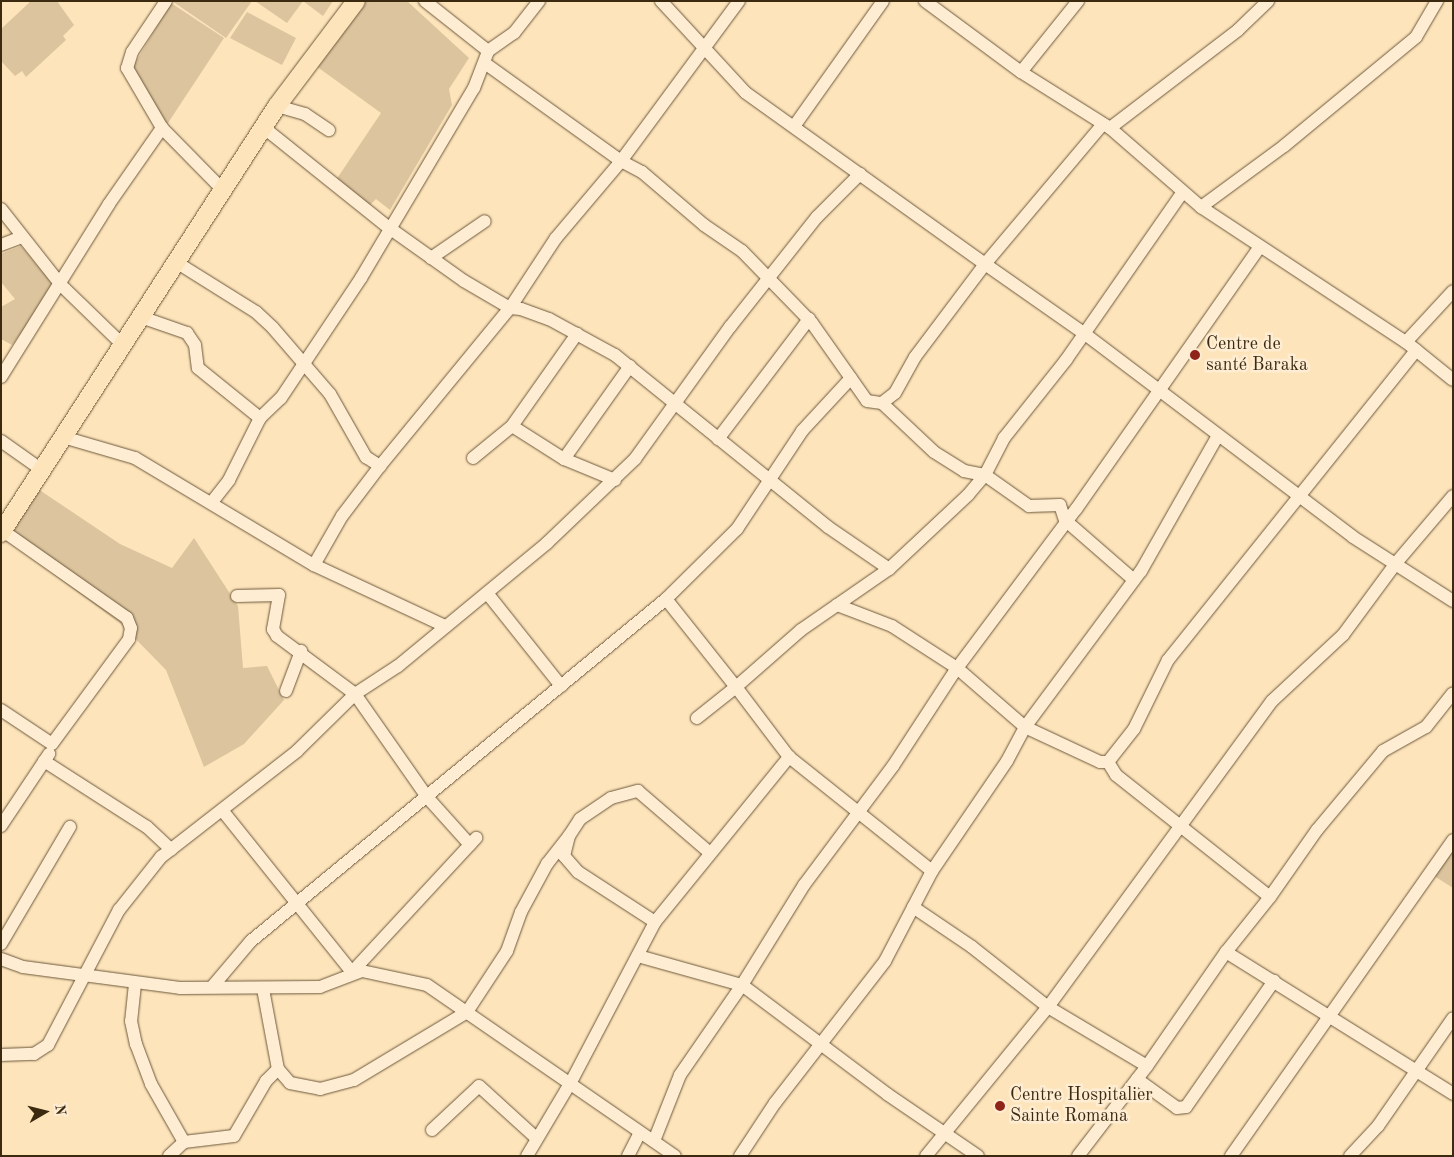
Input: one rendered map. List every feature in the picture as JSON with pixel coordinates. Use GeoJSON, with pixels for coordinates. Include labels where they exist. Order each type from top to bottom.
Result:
{"type":"FeatureCollection","features":[{"type":"Feature","properties":{"kind":"highway"},"geometry":{"type":"LineString","coordinates":[[2,532],[276,106],[356,1]]}},
{"type":"Feature","properties":{"kind":"street"},"geometry":{"type":"LineString","coordinates":[[166,1],[132,52],[127,68],[162,128],[223,190]]}},
{"type":"Feature","properties":{"kind":"street"},"geometry":{"type":"LineString","coordinates":[[425,1],[487,57],[621,161],[642,172],[697,219],[726,238],[809,320],[867,401],[882,403],[934,452],[964,471],[986,476],[1029,506],[1060,505],[1064,520],[1134,580]]}},
{"type":"Feature","properties":{"kind":"street"},"geometry":{"type":"LineString","coordinates":[[212,502],[229,480],[260,418],[280,400],[305,364],[388,227],[438,151],[487,57],[514,33],[539,1]]}},
{"type":"Feature","properties":{"kind":"street"},"geometry":{"type":"LineString","coordinates":[[661,1],[704,50],[745,92],[795,125],[860,174],[1084,334],[1298,496],[1453,601]]}},
{"type":"Feature","properties":{"kind":"street"},"geometry":{"type":"LineString","coordinates":[[314,565],[342,516],[380,466],[510,308],[556,238],[621,161],[739,1]]}},
{"type":"Feature","properties":{"kind":"street"},"geometry":{"type":"LineString","coordinates":[[795,125],[883,1]]}},
{"type":"Feature","properties":{"kind":"street"},"geometry":{"type":"LineString","coordinates":[[925,1],[1021,72],[1107,126],[1201,208],[1259,248],[1322,284],[1411,346],[1453,380]]}},
{"type":"Feature","properties":{"kind":"street"},"geometry":{"type":"LineString","coordinates":[[1021,72],[1078,1]]}},
{"type":"Feature","properties":{"kind":"street"},"geometry":{"type":"LineString","coordinates":[[882,403],[895,393],[915,357],[985,264],[1107,126],[1238,30],[1268,1]]}},
{"type":"Feature","properties":{"kind":"street"},"geometry":{"type":"LineString","coordinates":[[1201,208],[1284,146],[1416,37],[1437,1]]}},
{"type":"Feature","properties":{"kind":"street"},"geometry":{"type":"LineString","coordinates":[[276,106],[305,114],[330,130]]}},
{"type":"Feature","properties":{"kind":"street"},"geometry":{"type":"LineString","coordinates":[[1,377],[61,286],[109,204],[162,128]]}},
{"type":"Feature","properties":{"kind":"street"},"geometry":{"type":"LineString","coordinates":[[263,128],[388,227],[431,258],[510,308],[549,319],[630,366],[674,404],[828,527],[889,569]]}},
{"type":"Feature","properties":{"kind":"street"},"geometry":{"type":"LineString","coordinates":[[1,1055],[34,1054],[48,1045],[84,973],[137,882],[171,849],[297,750],[355,694],[398,666],[487,593],[615,480],[635,459],[674,404],[817,217],[860,174]]}},
{"type":"Feature","properties":{"kind":"street"},"geometry":{"type":"LineString","coordinates":[[696,718],[736,687],[781,646],[889,569],[986,476],[1004,438],[1084,334],[1182,193]]}},
{"type":"Feature","properties":{"kind":"street"},"geometry":{"type":"LineString","coordinates":[[1,209],[61,286],[123,345]]}},
{"type":"Feature","properties":{"kind":"street"},"geometry":{"type":"LineString","coordinates":[[431,258],[485,221]]}},
{"type":"Feature","properties":{"kind":"street"},"geometry":{"type":"LineString","coordinates":[[1,245],[22,237]]}},
{"type":"Feature","properties":{"kind":"street"},"geometry":{"type":"LineString","coordinates":[[654,1141],[680,1075],[742,985],[804,885],[858,815],[958,668],[1064,520],[1076,510],[1259,248]]}},
{"type":"Feature","properties":{"kind":"street"},"geometry":{"type":"LineString","coordinates":[[176,262],[256,312],[305,364],[330,394],[366,457],[380,466]]}},
{"type":"Feature","properties":{"kind":"street"},"geometry":{"type":"LineString","coordinates":[[1108,762],[1134,729],[1168,660],[1298,496],[1453,291]]}},
{"type":"Feature","properties":{"kind":"street"},"geometry":{"type":"LineString","coordinates":[[140,317],[187,333],[196,345],[198,368],[260,418]]}},
{"type":"Feature","properties":{"kind":"street"},"geometry":{"type":"LineString","coordinates":[[718,439],[809,320]]}},
{"type":"Feature","properties":{"kind":"street"},"geometry":{"type":"LineString","coordinates":[[473,458],[512,426],[577,334]]}},
{"type":"Feature","properties":{"kind":"street"},"geometry":{"type":"LineString","coordinates":[[564,459],[630,366]]}},
{"type":"Feature","properties":{"kind":"street"},"geometry":{"type":"LineString","coordinates":[[212,987],[251,941],[666,599],[737,529],[768,478],[802,431],[851,378]]}},
{"type":"Feature","properties":{"kind":"street"},"geometry":{"type":"LineString","coordinates":[[512,426],[564,459],[615,480]]}},
{"type":"Feature","properties":{"kind":"street"},"geometry":{"type":"LineString","coordinates":[[63,437],[135,458],[212,502],[314,565],[445,626]]}},
{"type":"Feature","properties":{"kind":"street"},"geometry":{"type":"LineString","coordinates":[[740,1156],[820,1045],[885,962],[932,871],[1007,761],[1025,727],[1134,580],[1218,437]]}},
{"type":"Feature","properties":{"kind":"street"},"geometry":{"type":"LineString","coordinates":[[1,441],[42,470]]}},
{"type":"Feature","properties":{"kind":"street"},"geometry":{"type":"LineString","coordinates":[[926,1156],[943,1130],[1048,1006],[1272,701],[1343,635],[1396,563],[1453,496]]}},
{"type":"Feature","properties":{"kind":"street"},"geometry":{"type":"LineString","coordinates":[[1,826],[44,761],[52,744],[129,639],[131,628],[127,618],[112,606],[2,532]]}},
{"type":"Feature","properties":{"kind":"street"},"geometry":{"type":"LineString","coordinates":[[487,593],[561,686]]}},
{"type":"Feature","properties":{"kind":"street"},"geometry":{"type":"LineString","coordinates":[[1,959],[23,967],[84,973],[135,984],[263,989],[330,986],[352,972],[473,842],[427,797],[355,694],[300,651],[277,636],[273,629],[279,595],[237,596]]}},
{"type":"Feature","properties":{"kind":"street"},"geometry":{"type":"LineString","coordinates":[[666,599],[789,756],[858,815],[932,871]]}},
{"type":"Feature","properties":{"kind":"street"},"geometry":{"type":"LineString","coordinates":[[837,605],[892,626],[958,668],[1025,727],[1100,762],[1108,762]]}},
{"type":"Feature","properties":{"kind":"street"},"geometry":{"type":"LineString","coordinates":[[286,691],[300,651]]}},
{"type":"Feature","properties":{"kind":"street"},"geometry":{"type":"LineString","coordinates":[[1078,1156],[1147,1066],[1226,952],[1270,897],[1317,830],[1383,751],[1426,727],[1453,693]]}},
{"type":"Feature","properties":{"kind":"street"},"geometry":{"type":"LineString","coordinates":[[1,710],[52,744]]}},
{"type":"Feature","properties":{"kind":"street"},"geometry":{"type":"LineString","coordinates":[[527,1156],[535,1137],[571,1082],[655,922],[789,756]]}},
{"type":"Feature","properties":{"kind":"street"},"geometry":{"type":"LineString","coordinates":[[44,761],[147,827],[171,849]]}},
{"type":"Feature","properties":{"kind":"street"},"geometry":{"type":"LineString","coordinates":[[1108,762],[1116,775],[1270,897]]}},
{"type":"Feature","properties":{"kind":"street"},"geometry":{"type":"LineString","coordinates":[[263,989],[278,1069],[290,1083],[303,1088],[336,1086],[467,1012],[508,951],[521,912],[547,864],[580,819],[594,808],[622,793],[638,791],[710,853]]}},
{"type":"Feature","properties":{"kind":"street"},"geometry":{"type":"LineString","coordinates":[[222,810],[352,972],[427,985],[571,1082],[639,1134],[654,1141],[675,1156]]}},
{"type":"Feature","properties":{"kind":"street"},"geometry":{"type":"LineString","coordinates":[[1,944],[70,827]]}},
{"type":"Feature","properties":{"kind":"street"},"geometry":{"type":"LineString","coordinates":[[569,836],[564,856],[578,872],[655,922]]}},
{"type":"Feature","properties":{"kind":"street"},"geometry":{"type":"LineString","coordinates":[[1231,1156],[1453,840]]}},
{"type":"Feature","properties":{"kind":"street"},"geometry":{"type":"LineString","coordinates":[[914,907],[972,946],[1048,1006],[1147,1066]]}},
{"type":"Feature","properties":{"kind":"street"},"geometry":{"type":"LineString","coordinates":[[1226,952],[1330,1015],[1415,1073],[1453,1094]]}},
{"type":"Feature","properties":{"kind":"street"},"geometry":{"type":"LineString","coordinates":[[638,956],[742,985],[820,1045],[978,1156]]}},
{"type":"Feature","properties":{"kind":"street"},"geometry":{"type":"LineString","coordinates":[[1137,1079],[1177,1108],[1186,1107],[1274,981]]}},
{"type":"Feature","properties":{"kind":"street"},"geometry":{"type":"LineString","coordinates":[[135,984],[131,1021],[136,1044],[151,1084],[184,1142]]}},
{"type":"Feature","properties":{"kind":"street"},"geometry":{"type":"LineString","coordinates":[[1350,1156],[1378,1126],[1453,1018]]}},
{"type":"Feature","properties":{"kind":"street"},"geometry":{"type":"LineString","coordinates":[[169,1156],[184,1142],[234,1136],[266,1080],[278,1069]]}},
{"type":"Feature","properties":{"kind":"street"},"geometry":{"type":"LineString","coordinates":[[432,1130],[480,1086],[535,1137]]}},
{"type":"Feature","properties":{"kind":"street"},"geometry":{"type":"LineString","coordinates":[[628,1156],[639,1134]]}},
{"type":"Feature","properties":{"kind":"shaded area"},"geometry":{"type":"Polygon","coordinates":[[[31,1],[57,1],[74,25],[63,36],[66,40],[26,77],[22,71],[15,76],[1,61],[1,29],[31,1]]]}},
{"type":"Feature","properties":{"kind":"shaded area"},"geometry":{"type":"Polygon","coordinates":[[[172,1],[252,1],[226,38],[172,1]]]}},
{"type":"Feature","properties":{"kind":"shaded area"},"geometry":{"type":"Polygon","coordinates":[[[255,1],[303,1],[287,23],[255,1]]]}},
{"type":"Feature","properties":{"kind":"shaded area"},"geometry":{"type":"Polygon","coordinates":[[[303,1],[333,1],[323,16],[303,1]]]}},
{"type":"Feature","properties":{"kind":"shaded area"},"geometry":{"type":"Polygon","coordinates":[[[357,1],[407,1],[469,58],[449,89],[452,105],[390,210],[376,199],[370,205],[336,180],[381,113],[316,66],[357,1]]]}},
{"type":"Feature","properties":{"kind":"shaded area"},"geometry":{"type":"Polygon","coordinates":[[[171,3],[224,38],[166,126],[132,68],[171,3]]]}},
{"type":"Feature","properties":{"kind":"shaded area"},"geometry":{"type":"Polygon","coordinates":[[[247,12],[296,38],[282,65],[230,38],[247,12]]]}},
{"type":"Feature","properties":{"kind":"shaded area"},"geometry":{"type":"Polygon","coordinates":[[[21,246],[56,288],[12,345],[1,339],[1,307],[15,299],[1,282],[1,254],[21,246]]]}},
{"type":"Feature","properties":{"kind":"shaded area"},"geometry":{"type":"Polygon","coordinates":[[[38,489],[120,544],[172,568],[194,538],[238,606],[243,668],[267,666],[284,700],[244,744],[204,767],[166,670],[121,624],[15,546],[14,529],[38,489]]]}},
{"type":"Feature","properties":{"kind":"shaded area"},"geometry":{"type":"Polygon","coordinates":[[[1453,847],[1453,888],[1431,874],[1453,847]]]}},
{"type":"Feature","properties":{"kind":"place","name":"Centre de santé Baraka"},"geometry":{"type":"Point","coordinates":[1195,355]}},
{"type":"Feature","properties":{"kind":"place","name":"Centre Hospitalier Sainte Romana"},"geometry":{"type":"Point","coordinates":[1000,1106]}}]}
